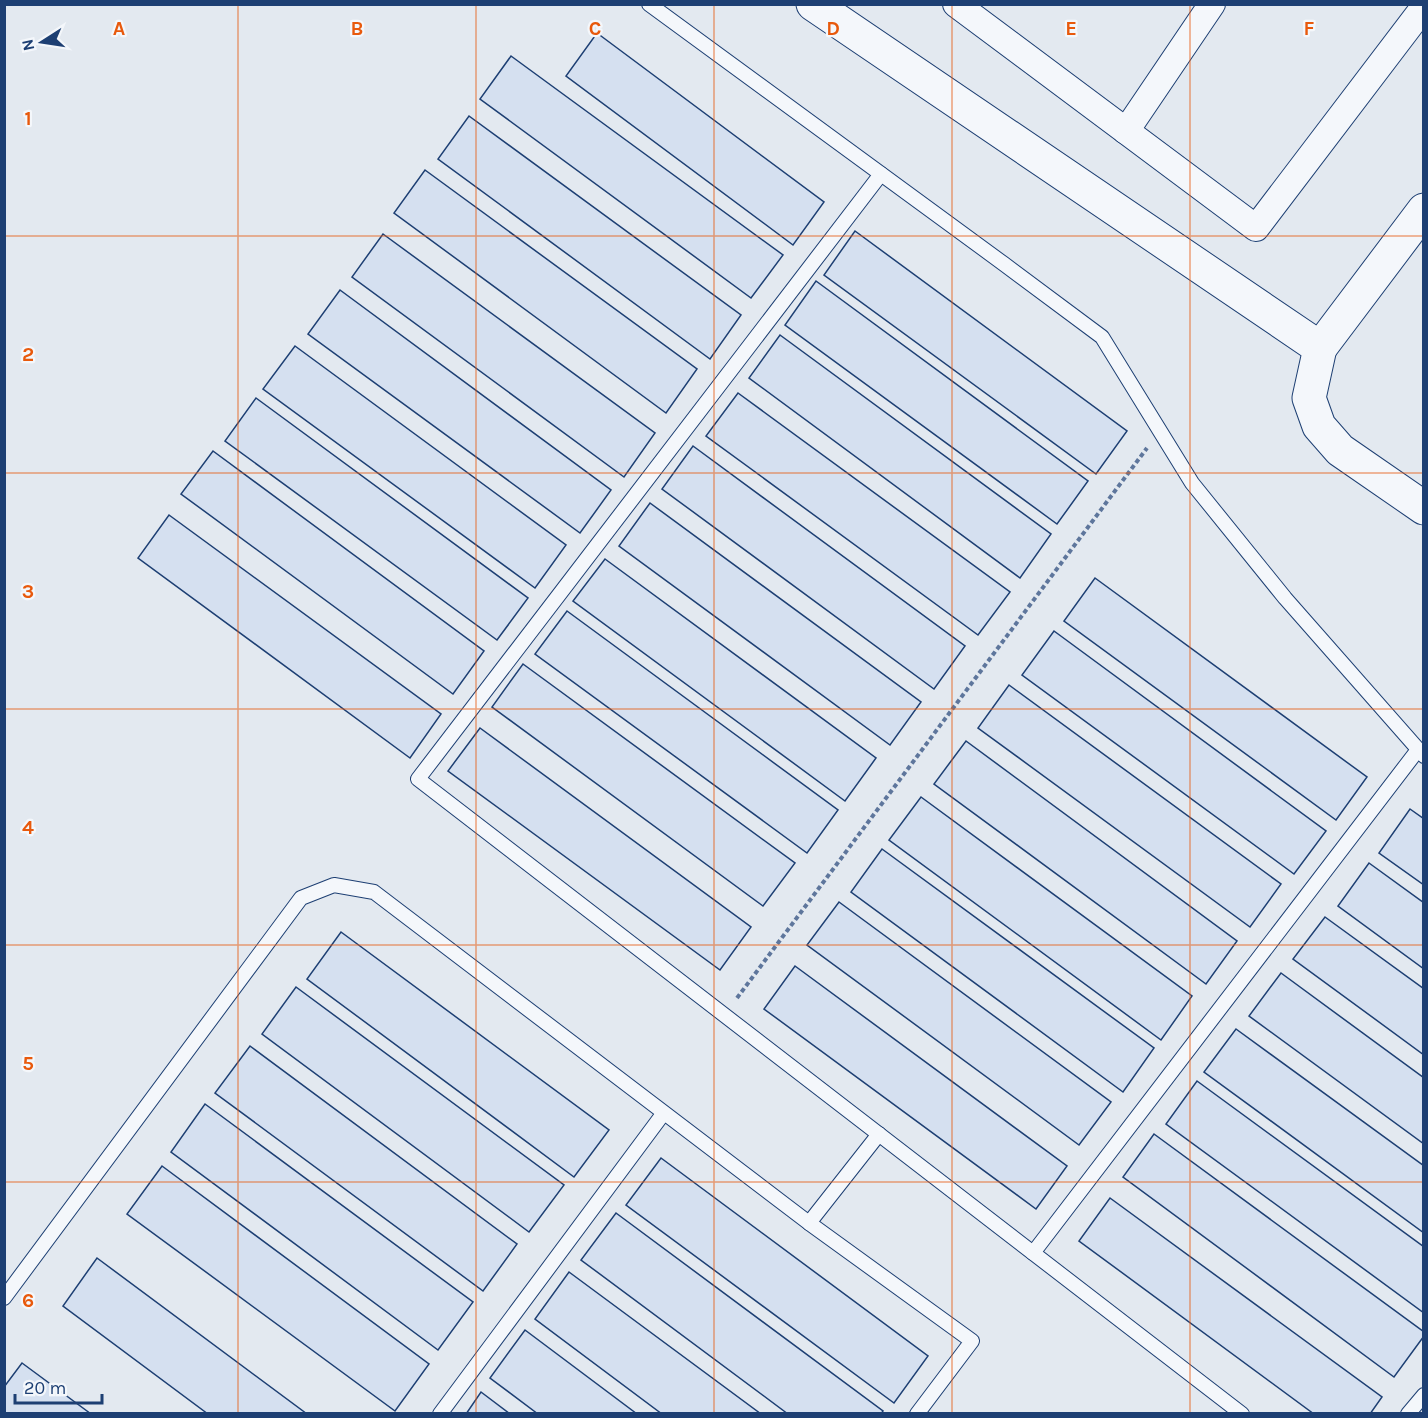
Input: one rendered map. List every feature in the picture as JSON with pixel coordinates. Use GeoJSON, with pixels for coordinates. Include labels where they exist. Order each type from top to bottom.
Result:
{"type":"FeatureCollection","features":[{"type":"Feature","properties":{"kind":"main road"},"geometry":{"type":"LineString","coordinates":[[813,4],[1320,348]]}},
{"type":"Feature","properties":{"kind":"main road"},"geometry":{"type":"LineString","coordinates":[[1424,210],[1320,348],[1309,398],[1319,426],[1340,450],[1424,508]]}},
{"type":"Feature","properties":{"kind":"street"},"geometry":{"type":"LineString","coordinates":[[956,4],[982,12],[1126,131],[1256,228],[1424,7]]}},
{"type":"Feature","properties":{"kind":"street"},"geometry":{"type":"LineString","coordinates":[[1126,131],[1212,4]]}},
{"type":"Feature","properties":{"kind":"lane"},"geometry":{"type":"LineString","coordinates":[[649,4],[1102,337],[1192,483],[1285,598],[1420,754],[1033,1253]]}},
{"type":"Feature","properties":{"kind":"lane"},"geometry":{"type":"LineString","coordinates":[[881,174],[418,779],[1242,1413]]}},
{"type":"Feature","properties":{"kind":"lane"},"geometry":{"type":"LineString","coordinates":[[4,1298],[301,898],[334,885],[374,892],[808,1223],[972,1341],[917,1413]]}},
{"type":"Feature","properties":{"kind":"lane"},"geometry":{"type":"LineString","coordinates":[[440,1413],[663,1114]]}},
{"type":"Feature","properties":{"kind":"lane"},"geometry":{"type":"LineString","coordinates":[[808,1223],[879,1134]]}},
{"type":"Feature","properties":{"kind":"lane"},"geometry":{"type":"LineString","coordinates":[[1408,1413],[1424,1395]]}},
{"type":"Feature","properties":{"kind":"path"},"geometry":{"type":"LineString","coordinates":[[724,1015],[1160,431]]}},
{"type":"Feature","properties":{"kind":"shaded area"},"geometry":{"type":"Polygon","coordinates":[[[5,5],[1423,5],[1423,1413],[5,1413],[5,5]]]}},
{"type":"Feature","properties":{"kind":"building"},"geometry":{"type":"Polygon","coordinates":[[[597,33],[824,202],[793,245],[566,76],[597,33]]]}},
{"type":"Feature","properties":{"kind":"building"},"geometry":{"type":"Polygon","coordinates":[[[511,56],[783,255],[751,298],[480,99],[511,56]]]}},
{"type":"Feature","properties":{"kind":"building"},"geometry":{"type":"Polygon","coordinates":[[[469,116],[741,315],[710,359],[438,159],[469,116]]]}},
{"type":"Feature","properties":{"kind":"building"},"geometry":{"type":"Polygon","coordinates":[[[425,170],[697,369],[666,413],[394,213],[425,170]]]}},
{"type":"Feature","properties":{"kind":"building"},"geometry":{"type":"Polygon","coordinates":[[[855,231],[1127,431],[1096,474],[824,275],[855,231]]]}},
{"type":"Feature","properties":{"kind":"building"},"geometry":{"type":"Polygon","coordinates":[[[383,234],[655,433],[624,477],[352,277],[383,234]]]}},
{"type":"Feature","properties":{"kind":"building"},"geometry":{"type":"Polygon","coordinates":[[[816,281],[1088,481],[1057,524],[785,325],[816,281]]]}},
{"type":"Feature","properties":{"kind":"building"},"geometry":{"type":"Polygon","coordinates":[[[340,290],[611,490],[580,533],[308,334],[340,290]]]}},
{"type":"Feature","properties":{"kind":"building"},"geometry":{"type":"Polygon","coordinates":[[[780,335],[1051,534],[1020,578],[749,378],[780,335]]]}},
{"type":"Feature","properties":{"kind":"building"},"geometry":{"type":"Polygon","coordinates":[[[295,346],[566,545],[535,588],[263,389],[295,346]]]}},
{"type":"Feature","properties":{"kind":"building"},"geometry":{"type":"Polygon","coordinates":[[[738,393],[1010,592],[978,635],[706,436],[738,393]]]}},
{"type":"Feature","properties":{"kind":"building"},"geometry":{"type":"Polygon","coordinates":[[[256,398],[528,598],[497,640],[225,441],[256,398]]]}},
{"type":"Feature","properties":{"kind":"building"},"geometry":{"type":"Polygon","coordinates":[[[693,446],[965,646],[934,689],[662,489],[693,446]]]}},
{"type":"Feature","properties":{"kind":"building"},"geometry":{"type":"Polygon","coordinates":[[[213,451],[484,651],[453,694],[181,494],[213,451]]]}},
{"type":"Feature","properties":{"kind":"building"},"geometry":{"type":"Polygon","coordinates":[[[650,503],[921,702],[890,745],[619,546],[650,503]]]}},
{"type":"Feature","properties":{"kind":"building"},"geometry":{"type":"Polygon","coordinates":[[[169,515],[441,714],[410,758],[138,558],[169,515]]]}},
{"type":"Feature","properties":{"kind":"building"},"geometry":{"type":"Polygon","coordinates":[[[605,559],[876,758],[845,801],[573,601],[605,559]]]}},
{"type":"Feature","properties":{"kind":"building"},"geometry":{"type":"Polygon","coordinates":[[[1095,578],[1367,777],[1336,820],[1064,621],[1095,578]]]}},
{"type":"Feature","properties":{"kind":"building"},"geometry":{"type":"Polygon","coordinates":[[[567,611],[838,810],[807,853],[535,654],[567,611]]]}},
{"type":"Feature","properties":{"kind":"building"},"geometry":{"type":"Polygon","coordinates":[[[1054,631],[1326,831],[1294,874],[1022,675],[1054,631]]]}},
{"type":"Feature","properties":{"kind":"building"},"geometry":{"type":"Polygon","coordinates":[[[523,664],[795,863],[763,906],[492,707],[523,664]]]}},
{"type":"Feature","properties":{"kind":"building"},"geometry":{"type":"Polygon","coordinates":[[[1009,685],[1281,884],[1250,927],[978,728],[1009,685]]]}},
{"type":"Feature","properties":{"kind":"building"},"geometry":{"type":"Polygon","coordinates":[[[480,728],[751,927],[720,970],[448,771],[480,728]]]}},
{"type":"Feature","properties":{"kind":"building"},"geometry":{"type":"Polygon","coordinates":[[[966,741],[1237,941],[1206,984],[934,784],[966,741]]]}},
{"type":"Feature","properties":{"kind":"building"},"geometry":{"type":"Polygon","coordinates":[[[921,797],[1192,996],[1161,1040],[889,840],[921,797]]]}},
{"type":"Feature","properties":{"kind":"building"},"geometry":{"type":"Polygon","coordinates":[[[1410,809],[1424,819],[1424,885],[1379,853],[1410,809]]]}},
{"type":"Feature","properties":{"kind":"building"},"geometry":{"type":"Polygon","coordinates":[[[882,849],[1154,1048],[1123,1092],[851,892],[882,849]]]}},
{"type":"Feature","properties":{"kind":"building"},"geometry":{"type":"Polygon","coordinates":[[[1369,863],[1424,903],[1424,969],[1338,906],[1369,863]]]}},
{"type":"Feature","properties":{"kind":"building"},"geometry":{"type":"Polygon","coordinates":[[[839,902],[1111,1102],[1079,1145],[807,945],[839,902]]]}},
{"type":"Feature","properties":{"kind":"building"},"geometry":{"type":"Polygon","coordinates":[[[1325,917],[1424,989],[1424,1055],[1293,959],[1325,917]]]}},
{"type":"Feature","properties":{"kind":"building"},"geometry":{"type":"Polygon","coordinates":[[[341,932],[609,1130],[574,1177],[307,979],[341,932]]]}},
{"type":"Feature","properties":{"kind":"building"},"geometry":{"type":"Polygon","coordinates":[[[795,966],[1067,1166],[1036,1209],[764,1009],[795,966]]]}},
{"type":"Feature","properties":{"kind":"building"},"geometry":{"type":"Polygon","coordinates":[[[1281,973],[1424,1078],[1424,1144],[1249,1016],[1281,973]]]}},
{"type":"Feature","properties":{"kind":"building"},"geometry":{"type":"Polygon","coordinates":[[[296,987],[564,1185],[529,1232],[262,1034],[296,987]]]}},
{"type":"Feature","properties":{"kind":"building"},"geometry":{"type":"Polygon","coordinates":[[[1236,1029],[1424,1166],[1424,1233],[1204,1072],[1236,1029]]]}},
{"type":"Feature","properties":{"kind":"building"},"geometry":{"type":"Polygon","coordinates":[[[250,1046],[517,1244],[483,1291],[215,1093],[250,1046]]]}},
{"type":"Feature","properties":{"kind":"building"},"geometry":{"type":"Polygon","coordinates":[[[1197,1081],[1424,1247],[1424,1313],[1166,1124],[1197,1081]]]}},
{"type":"Feature","properties":{"kind":"building"},"geometry":{"type":"Polygon","coordinates":[[[205,1104],[473,1302],[438,1350],[171,1152],[205,1104]]]}},
{"type":"Feature","properties":{"kind":"building"},"geometry":{"type":"Polygon","coordinates":[[[1154,1134],[1424,1332],[1424,1336],[1394,1377],[1123,1177],[1154,1134]]]}},
{"type":"Feature","properties":{"kind":"building"},"geometry":{"type":"Polygon","coordinates":[[[661,1158],[928,1356],[894,1403],[626,1205],[661,1158]]]}},
{"type":"Feature","properties":{"kind":"building"},"geometry":{"type":"Polygon","coordinates":[[[162,1166],[429,1364],[395,1411],[127,1214],[162,1166]]]}},
{"type":"Feature","properties":{"kind":"building"},"geometry":{"type":"Polygon","coordinates":[[[1110,1198],[1382,1397],[1370,1414],[1314,1414],[1079,1241],[1110,1198]]]}},
{"type":"Feature","properties":{"kind":"building"},"geometry":{"type":"Polygon","coordinates":[[[616,1213],[883,1411],[881,1414],[788,1414],[581,1260],[616,1213]]]}},
{"type":"Feature","properties":{"kind":"building"},"geometry":{"type":"Polygon","coordinates":[[[97,1258],[307,1414],[208,1414],[63,1306],[97,1258]]]}},
{"type":"Feature","properties":{"kind":"building"},"geometry":{"type":"Polygon","coordinates":[[[569,1272],[761,1414],[662,1414],[535,1319],[569,1272]]]}},
{"type":"Feature","properties":{"kind":"building"},"geometry":{"type":"Polygon","coordinates":[[[525,1330],[637,1414],[538,1414],[490,1378],[525,1330]]]}},
{"type":"Feature","properties":{"kind":"building"},"geometry":{"type":"Polygon","coordinates":[[[22,1363],[91,1414],[4,1414],[4,1387],[22,1363]]]}},
{"type":"Feature","properties":{"kind":"building"},"geometry":{"type":"Polygon","coordinates":[[[481,1392],[510,1414],[466,1414],[481,1392]]]}}]}
